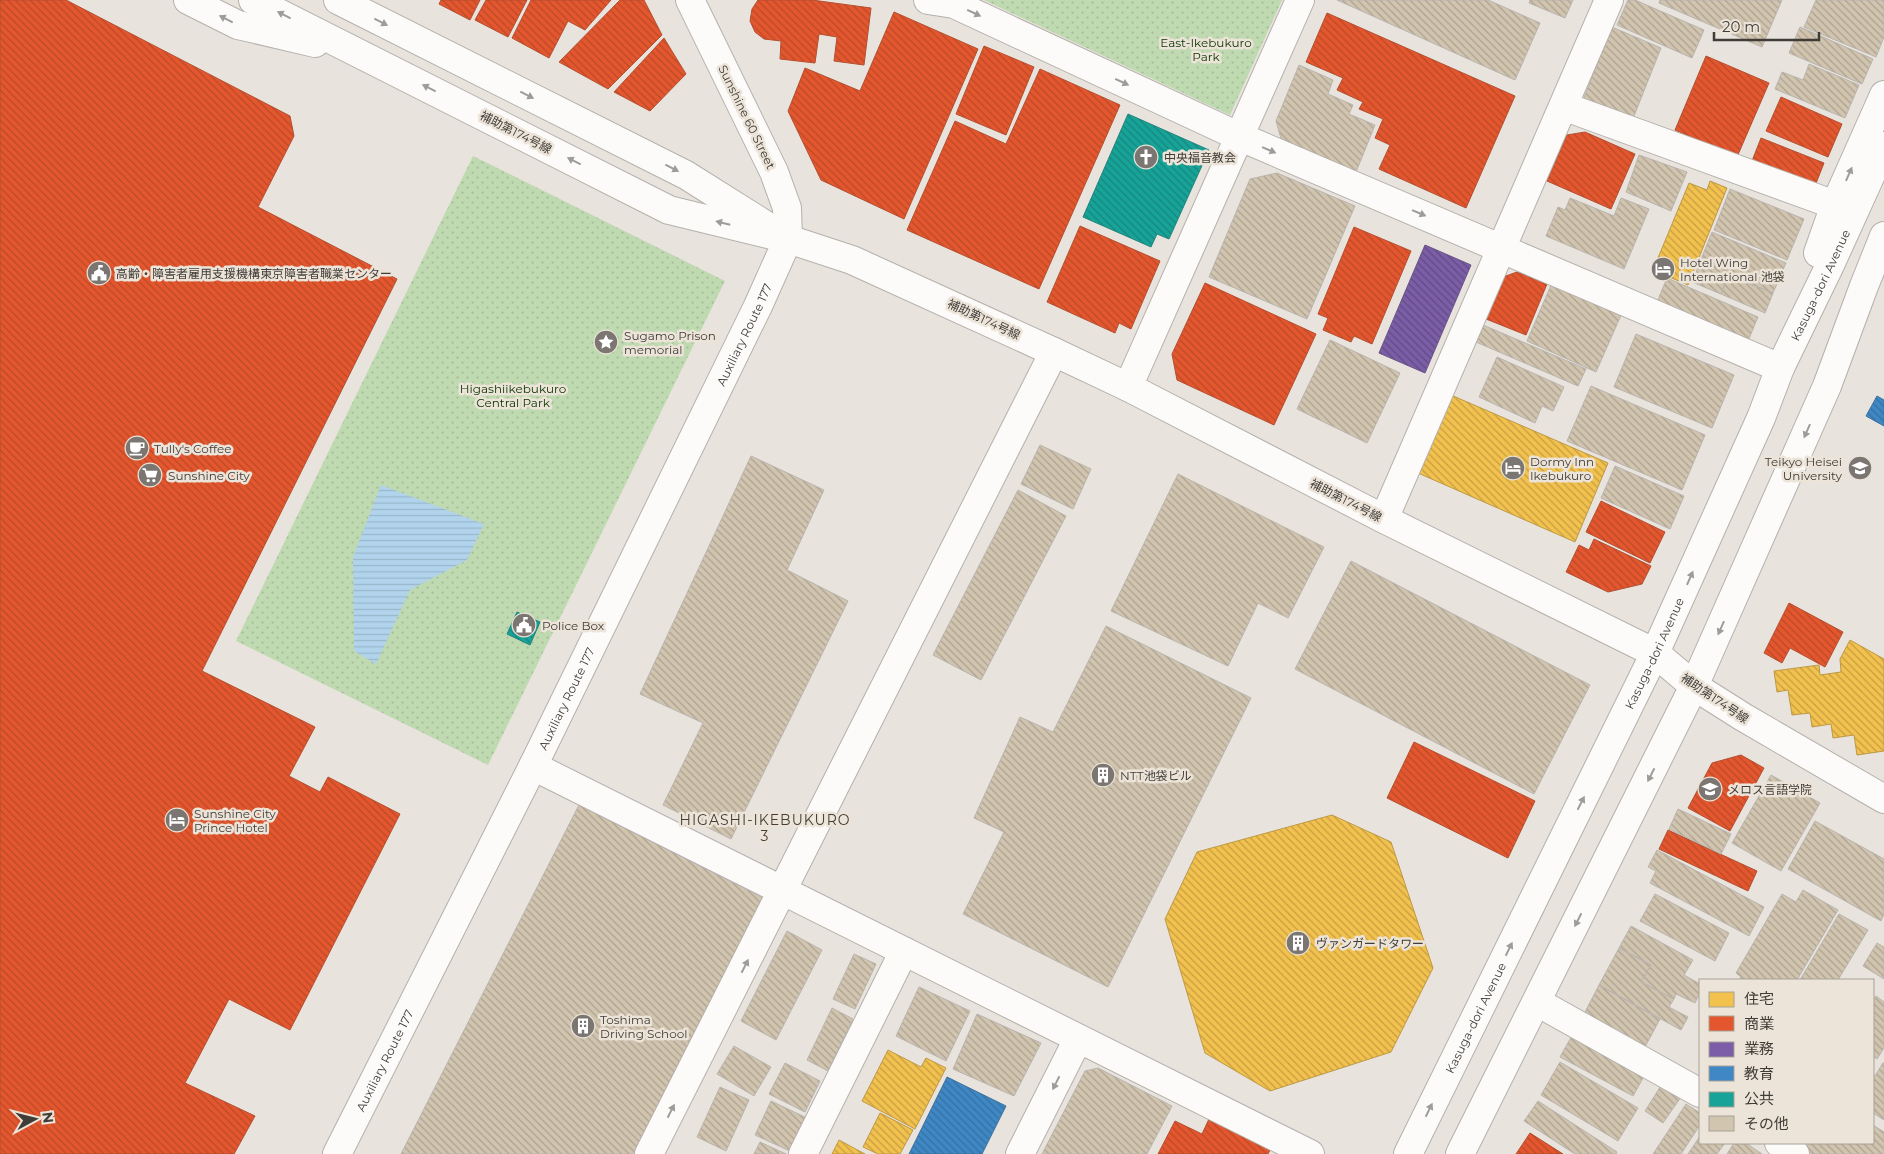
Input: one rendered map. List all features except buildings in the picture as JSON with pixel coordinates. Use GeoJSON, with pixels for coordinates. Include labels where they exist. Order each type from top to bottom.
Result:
{"type":"FeatureCollection","features":[{"type":"Feature","properties":{"kind":"main road"},"geometry":{"type":"LineString","coordinates":[[188,0],[238,25],[358,52]]}},
{"type":"Feature","properties":{"kind":"main road","name":"補助第174号線"},"geometry":{"type":"LineString","coordinates":[[253,0],[670,210],[788,239],[852,260],[1054,352],[1128,388],[1384,519],[1655,653],[1694,686],[1743,717],[1884,799]]}},
{"type":"Feature","properties":{"kind":"main road","name":"補助第174号線"},"geometry":{"type":"LineString","coordinates":[[338,0],[686,175],[788,239]]}},
{"type":"Feature","properties":{"kind":"main road","name":"Sunshine 60 Street"},"geometry":{"type":"LineString","coordinates":[[690,0],[774,172],[787,208],[788,239]]}},
{"type":"Feature","properties":{"kind":"main road"},"geometry":{"type":"LineString","coordinates":[[928,0],[954,4],[1238,136],[1780,368],[1804,290],[1835,205],[1884,95]]}},
{"type":"Feature","properties":{"kind":"main road"},"geometry":{"type":"LineString","coordinates":[[1128,388],[1238,136],[1300,0]]}},
{"type":"Feature","properties":{"kind":"main road"},"geometry":{"type":"LineString","coordinates":[[1384,519],[1609,0]]}},
{"type":"Feature","properties":{"kind":"main road"},"geometry":{"type":"LineString","coordinates":[[1563,106],[1835,205]]}},
{"type":"Feature","properties":{"kind":"main road","name":"Kasuga-dori Avenue"},"geometry":{"type":"LineString","coordinates":[[1408,1154],[1655,653],[1753,436],[1780,368],[1830,265],[1884,146]]}},
{"type":"Feature","properties":{"kind":"main road"},"geometry":{"type":"LineString","coordinates":[[1460,1154],[1694,686],[1827,386],[1884,236]]}},
{"type":"Feature","properties":{"kind":"main road","name":"Auxiliary Route 177"},"geometry":{"type":"LineString","coordinates":[[336,1154],[533,766],[758,306],[788,239]]}},
{"type":"Feature","properties":{"kind":"main road"},"geometry":{"type":"LineString","coordinates":[[1827,386],[1884,283]]}},
{"type":"Feature","properties":{"kind":"main road"},"geometry":{"type":"LineString","coordinates":[[649,1154],[784,890],[1054,352]]}},
{"type":"Feature","properties":{"kind":"main road"},"geometry":{"type":"LineString","coordinates":[[533,766],[1310,1154]]}},
{"type":"Feature","properties":{"kind":"main road"},"geometry":{"type":"LineString","coordinates":[[803,1154],[904,951]]}},
{"type":"Feature","properties":{"kind":"main road"},"geometry":{"type":"LineString","coordinates":[[1537,1002],[1699,1092]]}},
{"type":"Feature","properties":{"kind":"main road"},"geometry":{"type":"LineString","coordinates":[[1020,1154],[1078,1039]]}},
{"type":"Feature","properties":{"kind":"main road"},"geometry":{"type":"LineString","coordinates":[[1780,1144],[1795,1154]]}},
{"type":"Feature","properties":{"kind":"green space","name":"East-Ikebukuro Park"},"geometry":{"type":"Polygon","coordinates":[[[984,0],[1282,0],[1230,115],[984,0]]]}},
{"type":"Feature","properties":{"kind":"green space","name":"Higashiikebukuro Central Park"},"geometry":{"type":"Polygon","coordinates":[[[473,156],[725,281],[488,765],[236,641],[473,156]]]}},
{"type":"Feature","properties":{"kind":"water"},"geometry":{"type":"Polygon","coordinates":[[[381,485],[484,524],[467,560],[410,590],[376,664],[354,651],[353,557],[381,485]]]}},
{"type":"Feature","properties":{"kind":"place","name":"中央福音教会"},"geometry":{"type":"Point","coordinates":[1146,157]}},
{"type":"Feature","properties":{"kind":"place","name":"Hotel Wing International 池袋"},"geometry":{"type":"Point","coordinates":[1663,269]}},
{"type":"Feature","properties":{"kind":"place","name":"高齢・障害者雇用支援機構東京障害者職業センター"},"geometry":{"type":"Point","coordinates":[99,273]}},
{"type":"Feature","properties":{"kind":"place","name":"Sugamo Prison memorial"},"geometry":{"type":"Point","coordinates":[606,342]}},
{"type":"Feature","properties":{"kind":"place","name":"Tully's Coffee"},"geometry":{"type":"Point","coordinates":[137,448]}},
{"type":"Feature","properties":{"kind":"place","name":"Dormy Inn Ikebukuro"},"geometry":{"type":"Point","coordinates":[1513,468]}},
{"type":"Feature","properties":{"kind":"place","name":"Teikyo Heisei University"},"geometry":{"type":"Point","coordinates":[1860,468]}},
{"type":"Feature","properties":{"kind":"place","name":"Sunshine City"},"geometry":{"type":"Point","coordinates":[150,475]}},
{"type":"Feature","properties":{"kind":"place","name":"Police Box"},"geometry":{"type":"Point","coordinates":[524,625]}},
{"type":"Feature","properties":{"kind":"place","name":"NTT池袋ビル"},"geometry":{"type":"Point","coordinates":[1103,775]}},
{"type":"Feature","properties":{"kind":"place","name":"メロス言語学院"},"geometry":{"type":"Point","coordinates":[1710,789]}},
{"type":"Feature","properties":{"kind":"place","name":"Sunshine City Prince Hotel"},"geometry":{"type":"Point","coordinates":[177,820]}},
{"type":"Feature","properties":{"kind":"place","name":"ヴァンガードタワー"},"geometry":{"type":"Point","coordinates":[1298,943]}},
{"type":"Feature","properties":{"kind":"place","name":"Toshima Driving School"},"geometry":{"type":"Point","coordinates":[583,1026]}},
{"type":"Feature","properties":{"kind":"district","name":"HIGASHI-IKEBUKURO 3"},"geometry":{"type":"Point","coordinates":[765,828]}}]}
